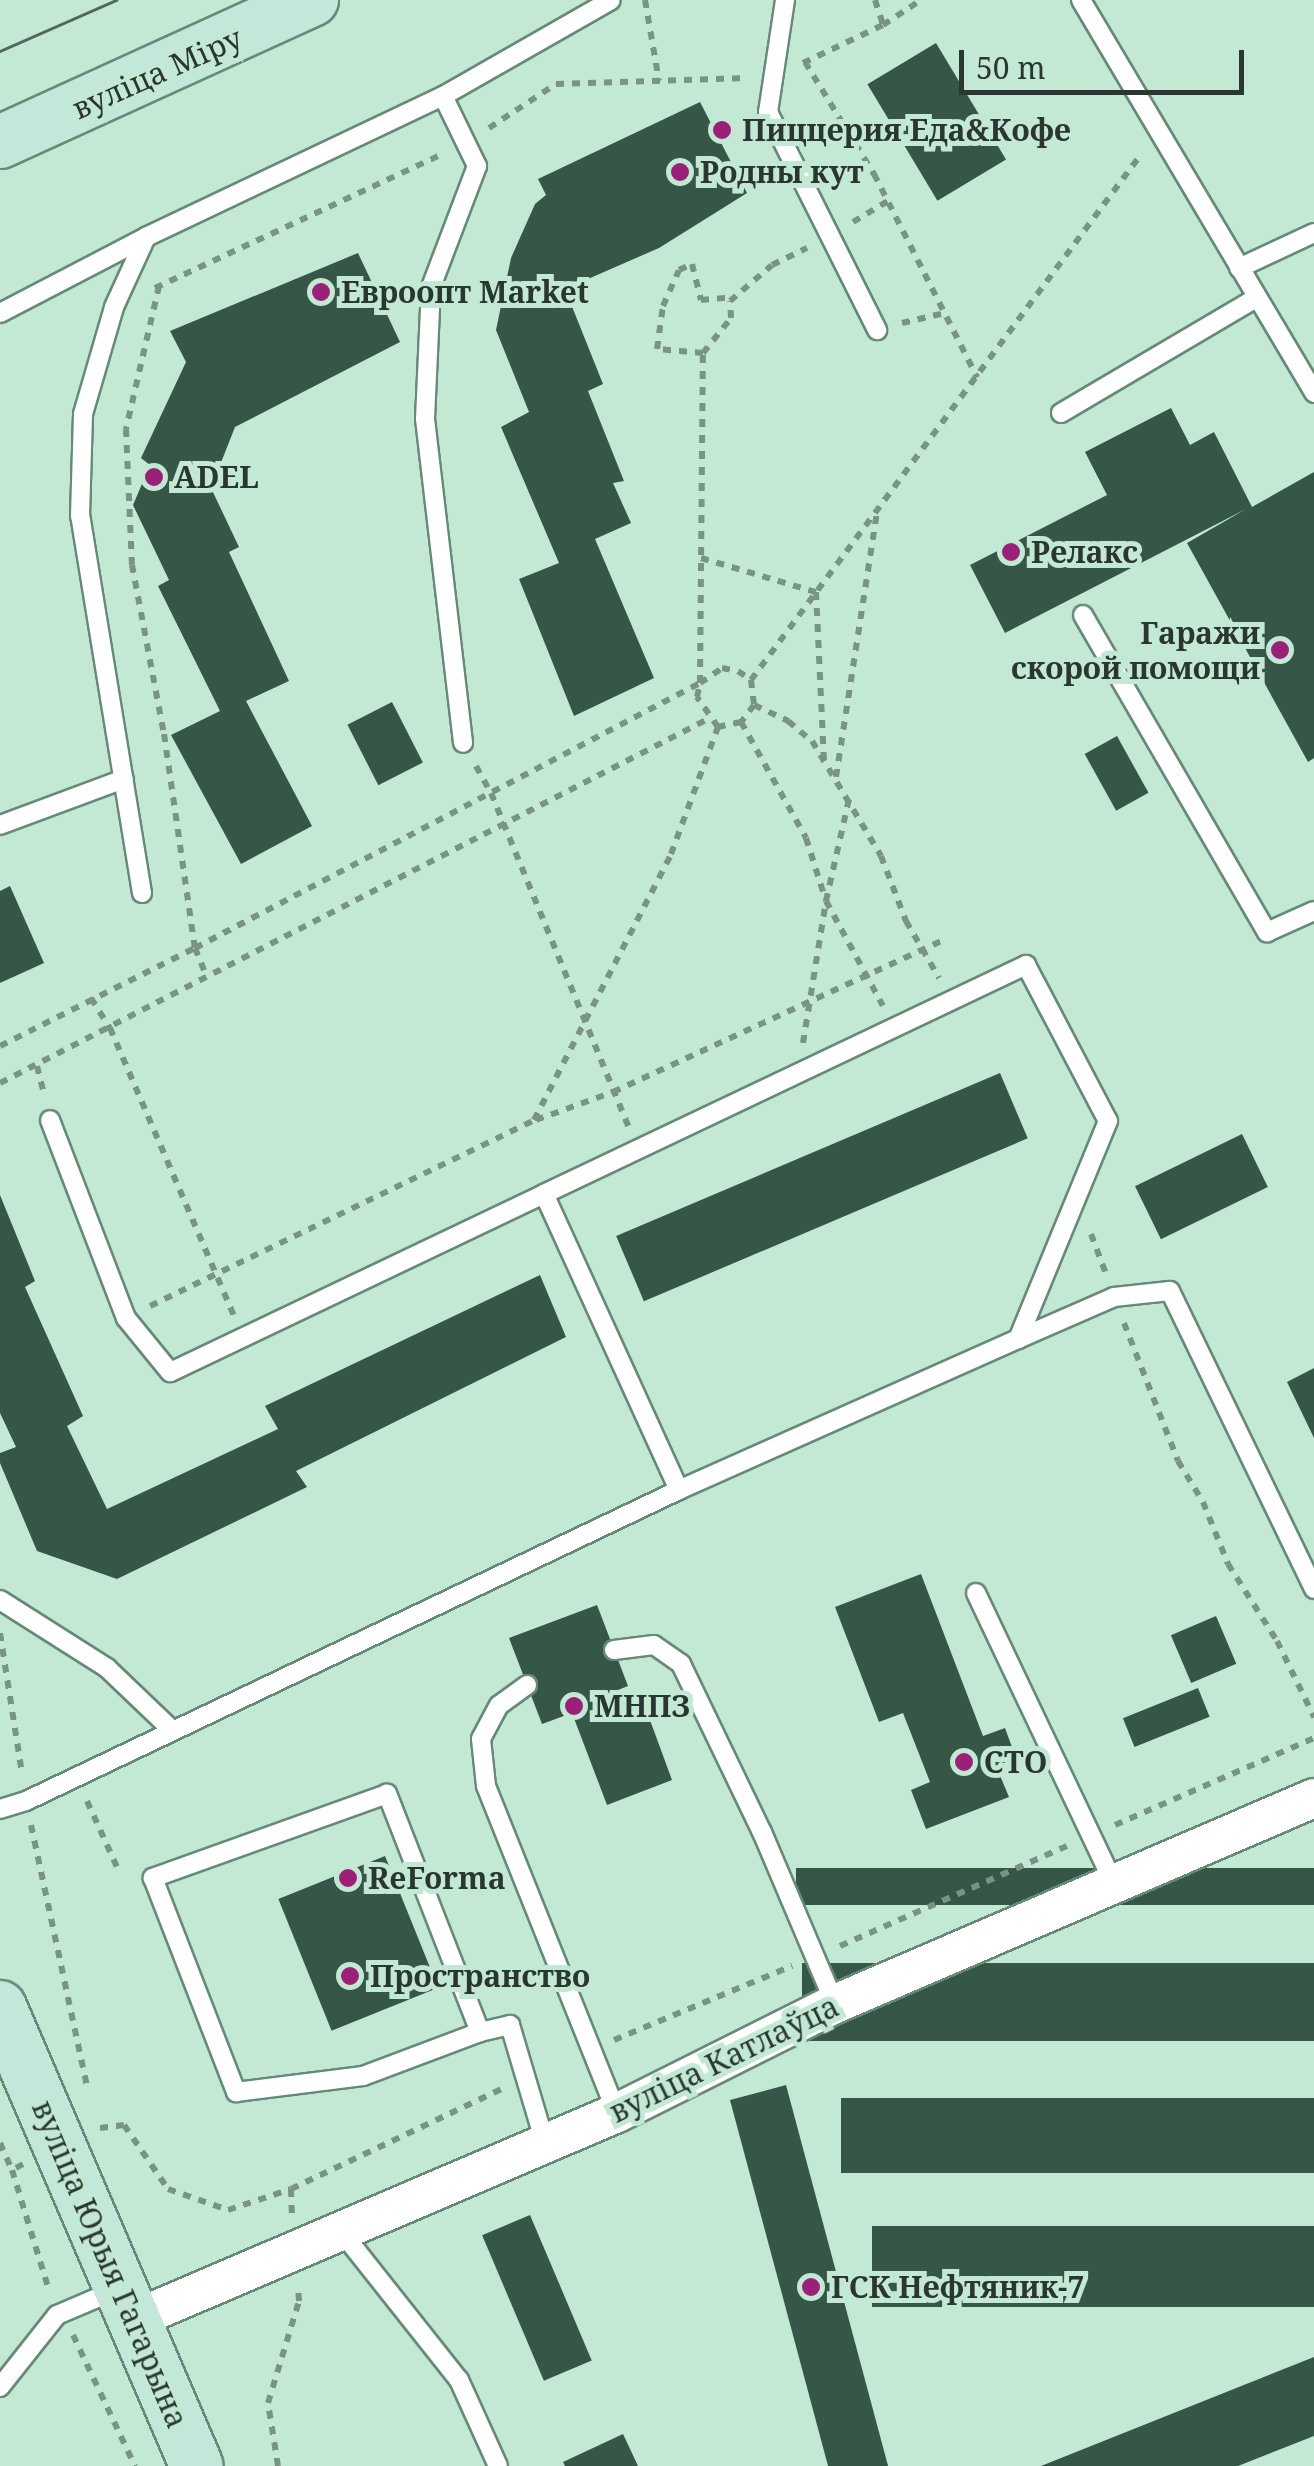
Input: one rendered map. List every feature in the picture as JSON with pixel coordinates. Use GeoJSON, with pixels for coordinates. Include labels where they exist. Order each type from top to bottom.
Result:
{"type":"FeatureCollection","features":[{"type":"Feature","properties":{"kind":"main road","name":"вуліца Міру"},"geometry":{"type":"LineString","coordinates":[[0,142],[312,0]]}},
{"type":"Feature","properties":{"kind":"main road","name":"вуліца Юрыя Гагарына"},"geometry":{"type":"LineString","coordinates":[[0,2007],[197,2466]]}},
{"type":"Feature","properties":{"kind":"street","name":"вуліца Катлаўца"},"geometry":{"type":"LineString","coordinates":[[126,2304],[293,2248],[617,2113],[836,2004],[1314,1798]]}},
{"type":"Feature","properties":{"kind":"lane"},"geometry":{"type":"LineString","coordinates":[[0,312],[146,237],[443,96],[612,0]]}},
{"type":"Feature","properties":{"kind":"lane"},"geometry":{"type":"LineString","coordinates":[[785,0],[768,112],[878,330]]}},
{"type":"Feature","properties":{"kind":"lane"},"geometry":{"type":"LineString","coordinates":[[1080,0],[1160,128],[1314,393]]}},
{"type":"Feature","properties":{"kind":"lane"},"geometry":{"type":"LineString","coordinates":[[443,96],[476,166],[431,287],[425,419],[463,743]]}},
{"type":"Feature","properties":{"kind":"lane"},"geometry":{"type":"LineString","coordinates":[[1239,268],[1314,233]]}},
{"type":"Feature","properties":{"kind":"lane"},"geometry":{"type":"LineString","coordinates":[[142,893],[80,516],[83,414],[114,307],[146,237]]}},
{"type":"Feature","properties":{"kind":"lane"},"geometry":{"type":"LineString","coordinates":[[1061,413],[1256,298]]}},
{"type":"Feature","properties":{"kind":"lane"},"geometry":{"type":"LineString","coordinates":[[1083,615],[1267,932],[1314,911]]}},
{"type":"Feature","properties":{"kind":"lane"},"geometry":{"type":"LineString","coordinates":[[0,825],[124,779]]}},
{"type":"Feature","properties":{"kind":"lane"},"geometry":{"type":"LineString","coordinates":[[50,1120],[126,1318],[170,1372],[1026,964],[1108,1121],[1076,1190],[1018,1339]]}},
{"type":"Feature","properties":{"kind":"lane"},"geometry":{"type":"LineString","coordinates":[[544,1194],[679,1490]]}},
{"type":"Feature","properties":{"kind":"lane"},"geometry":{"type":"LineString","coordinates":[[0,1808],[76,1777],[679,1490],[1114,1296],[1170,1291],[1314,1589]]}},
{"type":"Feature","properties":{"kind":"lane"},"geometry":{"type":"LineString","coordinates":[[976,1593],[1114,1884]]}},
{"type":"Feature","properties":{"kind":"lane"},"geometry":{"type":"LineString","coordinates":[[0,1600],[107,1668],[173,1731]]}},
{"type":"Feature","properties":{"kind":"lane"},"geometry":{"type":"LineString","coordinates":[[614,1650],[654,1644],[680,1664],[762,1832],[836,2004]]}},
{"type":"Feature","properties":{"kind":"lane"},"geometry":{"type":"LineString","coordinates":[[527,1685],[499,1705],[481,1739],[486,1786],[617,2113]]}},
{"type":"Feature","properties":{"kind":"lane"},"geometry":{"type":"LineString","coordinates":[[480,2032],[387,1794],[153,1878],[236,2092],[363,2076],[480,2032],[510,2025],[546,2143]]}},
{"type":"Feature","properties":{"kind":"lane"},"geometry":{"type":"LineString","coordinates":[[340,2229],[459,2380],[498,2466]]}},
{"type":"Feature","properties":{"kind":"lane"},"geometry":{"type":"LineString","coordinates":[[0,2387],[57,2314],[126,2304]]}},
{"type":"Feature","properties":{"kind":"path"},"geometry":{"type":"LineString","coordinates":[[645,0],[659,81]]}},
{"type":"Feature","properties":{"kind":"path"},"geometry":{"type":"LineString","coordinates":[[875,0],[883,25],[921,0]]}},
{"type":"Feature","properties":{"kind":"path"},"geometry":{"type":"LineString","coordinates":[[805,62],[874,174],[976,377]]}},
{"type":"Feature","properties":{"kind":"path"},"geometry":{"type":"LineString","coordinates":[[718,727],[741,722],[754,705],[751,680],[1160,128]]}},
{"type":"Feature","properties":{"kind":"path"},"geometry":{"type":"LineString","coordinates":[[703,353],[657,349],[663,306],[680,270],[692,264],[700,300],[735,296]]}},
{"type":"Feature","properties":{"kind":"path"},"geometry":{"type":"LineString","coordinates":[[878,330],[944,313]]}},
{"type":"Feature","properties":{"kind":"path"},"geometry":{"type":"LineString","coordinates":[[836,778],[877,511]]}},
{"type":"Feature","properties":{"kind":"path"},"geometry":{"type":"LineString","coordinates":[[700,558],[816,592]]}},
{"type":"Feature","properties":{"kind":"path"},"geometry":{"type":"LineString","coordinates":[[816,592],[824,760]]}},
{"type":"Feature","properties":{"kind":"path"},"geometry":{"type":"LineString","coordinates":[[718,727],[696,697],[707,674],[722,668],[738,671],[751,680]]}},
{"type":"Feature","properties":{"kind":"path"},"geometry":{"type":"LineString","coordinates":[[754,705],[788,722],[812,742],[849,798],[923,950],[952,1000]]}},
{"type":"Feature","properties":{"kind":"path"},"geometry":{"type":"LineString","coordinates":[[0,1083],[710,718]]}},
{"type":"Feature","properties":{"kind":"path"},"geometry":{"type":"LineString","coordinates":[[741,722],[806,838],[826,901],[894,1027]]}},
{"type":"Feature","properties":{"kind":"path"},"geometry":{"type":"LineString","coordinates":[[534,1120],[672,854],[718,727]]}},
{"type":"Feature","properties":{"kind":"path"},"geometry":{"type":"LineString","coordinates":[[463,743],[504,824],[638,1148]]}},
{"type":"Feature","properties":{"kind":"path"},"geometry":{"type":"LineString","coordinates":[[799,1072],[826,901],[849,798]]}},
{"type":"Feature","properties":{"kind":"path"},"geometry":{"type":"LineString","coordinates":[[126,1318],[534,1120],[613,1092],[942,941]]}},
{"type":"Feature","properties":{"kind":"path"},"geometry":{"type":"LineString","coordinates":[[0,1046],[195,948],[208,978]]}},
{"type":"Feature","properties":{"kind":"path"},"geometry":{"type":"LineString","coordinates":[[91,998],[110,1028],[242,1338]]}},
{"type":"Feature","properties":{"kind":"path"},"geometry":{"type":"LineString","coordinates":[[1076,1190],[1178,1461],[1203,1502],[1228,1564],[1277,1640],[1314,1717]]}},
{"type":"Feature","properties":{"kind":"path"},"geometry":{"type":"LineString","coordinates":[[0,1630],[26,1800],[88,2090]]}},
{"type":"Feature","properties":{"kind":"path"},"geometry":{"type":"LineString","coordinates":[[76,1777],[117,1867]]}},
{"type":"Feature","properties":{"kind":"path"},"geometry":{"type":"LineString","coordinates":[[92,2110],[96,2129],[124,2125],[168,2189],[228,2210],[291,2189],[299,2301],[268,2403],[278,2466]]}},
{"type":"Feature","properties":{"kind":"path"},"geometry":{"type":"LineString","coordinates":[[0,2143],[12,2170]]}},
{"type":"Feature","properties":{"kind":"path"},"geometry":{"type":"LineString","coordinates":[[81,2345],[135,2466]]}},
{"type":"Feature","properties":{"kind":"building"},"geometry":{"type":"Polygon","coordinates":[[[936,43],[1006,160],[937,201],[867,84],[936,43]]]}},
{"type":"Feature","properties":{"kind":"building"},"geometry":{"type":"Polygon","coordinates":[[[700,102],[747,193],[659,248],[565,289],[603,384],[588,391],[624,481],[613,483],[631,523],[595,539],[654,678],[574,716],[519,579],[559,563],[501,427],[529,412],[496,330],[511,258],[535,204],[546,195],[538,179],[700,102]]]}},
{"type":"Feature","properties":{"kind":"building"},"geometry":{"type":"Polygon","coordinates":[[[358,253],[400,342],[235,427],[211,488],[239,547],[229,552],[289,681],[246,701],[312,826],[241,864],[171,735],[220,711],[158,586],[169,580],[133,505],[150,465],[141,458],[186,362],[170,331],[358,253]]]}},
{"type":"Feature","properties":{"kind":"building"},"geometry":{"type":"Polygon","coordinates":[[[1171,408],[1190,445],[1214,432],[1252,507],[1314,472],[1314,758],[1308,762],[1187,543],[1246,509],[1005,633],[970,565],[1107,495],[1085,452],[1171,408]]]}},
{"type":"Feature","properties":{"kind":"building"},"geometry":{"type":"Polygon","coordinates":[[[392,702],[423,763],[378,785],[347,725],[392,702]]]}},
{"type":"Feature","properties":{"kind":"building"},"geometry":{"type":"Polygon","coordinates":[[[1117,736],[1149,793],[1116,811],[1085,754],[1117,736]]]}},
{"type":"Feature","properties":{"kind":"building"},"geometry":{"type":"Polygon","coordinates":[[[10,886],[44,963],[0,983],[0,891],[10,886]]]}},
{"type":"Feature","properties":{"kind":"building"},"geometry":{"type":"Polygon","coordinates":[[[1000,1073],[1028,1138],[644,1301],[616,1236],[1000,1073]]]}},
{"type":"Feature","properties":{"kind":"building"},"geometry":{"type":"Polygon","coordinates":[[[1242,1134],[1268,1187],[1161,1239],[1135,1186],[1242,1134]]]}},
{"type":"Feature","properties":{"kind":"building"},"geometry":{"type":"Polygon","coordinates":[[[0,1195],[35,1281],[25,1287],[83,1416],[67,1426],[107,1509],[278,1429],[265,1406],[540,1275],[566,1337],[296,1471],[307,1487],[117,1579],[37,1551],[0,1463],[0,1453],[16,1447],[0,1413],[0,1195]]]}},
{"type":"Feature","properties":{"kind":"building"},"geometry":{"type":"Polygon","coordinates":[[[1314,1368],[1314,1438],[1287,1382],[1314,1368]]]}},
{"type":"Feature","properties":{"kind":"building"},"geometry":{"type":"Polygon","coordinates":[[[921,1574],[983,1736],[1005,1728],[1016,1758],[996,1766],[1009,1797],[926,1829],[911,1790],[930,1782],[903,1713],[879,1722],[835,1607],[921,1574]]]}},
{"type":"Feature","properties":{"kind":"building","name":"МНПЗ"},"geometry":{"type":"Polygon","coordinates":[[[597,1605],[628,1686],[608,1694],[615,1712],[643,1701],[672,1780],[607,1805],[572,1713],[542,1724],[509,1638],[597,1605]]]}},
{"type":"Feature","properties":{"kind":"building"},"geometry":{"type":"Polygon","coordinates":[[[1216,1616],[1236,1664],[1191,1683],[1171,1635],[1216,1616]]]}},
{"type":"Feature","properties":{"kind":"building"},"geometry":{"type":"Polygon","coordinates":[[[1198,1688],[1210,1717],[1135,1747],[1123,1718],[1198,1688]]]}},
{"type":"Feature","properties":{"kind":"building"},"geometry":{"type":"Polygon","coordinates":[[[385,1856],[438,1988],[332,2031],[278,1899],[385,1856]]]}},
{"type":"Feature","properties":{"kind":"building"},"geometry":{"type":"Polygon","coordinates":[[[796,1868],[1314,1868],[1314,1905],[796,1905],[796,1868]]]}},
{"type":"Feature","properties":{"kind":"building"},"geometry":{"type":"Polygon","coordinates":[[[802,1963],[1314,1963],[1314,2041],[802,2041],[802,1963]]]}},
{"type":"Feature","properties":{"kind":"building","name":"ГСК Нефтяник-7"},"geometry":{"type":"Polygon","coordinates":[[[786,2085],[888,2466],[828,2466],[730,2100],[786,2085]]]}},
{"type":"Feature","properties":{"kind":"building"},"geometry":{"type":"Polygon","coordinates":[[[841,2098],[1314,2098],[1314,2173],[841,2173],[841,2098]]]}},
{"type":"Feature","properties":{"kind":"building"},"geometry":{"type":"Polygon","coordinates":[[[530,2215],[592,2360],[544,2381],[482,2235],[530,2215]]]}},
{"type":"Feature","properties":{"kind":"building"},"geometry":{"type":"Polygon","coordinates":[[[872,2226],[1314,2226],[1314,2307],[872,2307],[872,2226]]]}},
{"type":"Feature","properties":{"kind":"building"},"geometry":{"type":"Polygon","coordinates":[[[1314,2357],[1314,2436],[1238,2466],[1041,2466],[1314,2357]]]}},
{"type":"Feature","properties":{"kind":"building"},"geometry":{"type":"Polygon","coordinates":[[[623,2434],[638,2466],[565,2466],[563,2462],[623,2434]]]}},
{"type":"Feature","properties":{"kind":"tram line"},"geometry":{"type":"LineString","coordinates":[[0,51],[116,0]]}},
{"type":"Feature","properties":{"kind":"place","name":"Пиццерия Еда&Кофе"},"geometry":{"type":"Point","coordinates":[722,130]}},
{"type":"Feature","properties":{"kind":"place","name":"Родны кут"},"geometry":{"type":"Point","coordinates":[680,172]}},
{"type":"Feature","properties":{"kind":"place","name":"Евроопт Market"},"geometry":{"type":"Point","coordinates":[321,292]}},
{"type":"Feature","properties":{"kind":"place","name":"ADEL"},"geometry":{"type":"Point","coordinates":[154,477]}},
{"type":"Feature","properties":{"kind":"place","name":"Релакс"},"geometry":{"type":"Point","coordinates":[1011,552]}},
{"type":"Feature","properties":{"kind":"place","name":"Гаражи скорой помощи"},"geometry":{"type":"Point","coordinates":[1280,650]}},
{"type":"Feature","properties":{"kind":"place","name":"МНПЗ"},"geometry":{"type":"Point","coordinates":[574,1706]}},
{"type":"Feature","properties":{"kind":"place","name":"СТО"},"geometry":{"type":"Point","coordinates":[964,1762]}},
{"type":"Feature","properties":{"kind":"place","name":"ReForma"},"geometry":{"type":"Point","coordinates":[348,1878]}},
{"type":"Feature","properties":{"kind":"place","name":"Пространство"},"geometry":{"type":"Point","coordinates":[350,1976]}},
{"type":"Feature","properties":{"kind":"place","name":"ГСК Нефтяник-7"},"geometry":{"type":"Point","coordinates":[811,2287]}}]}
